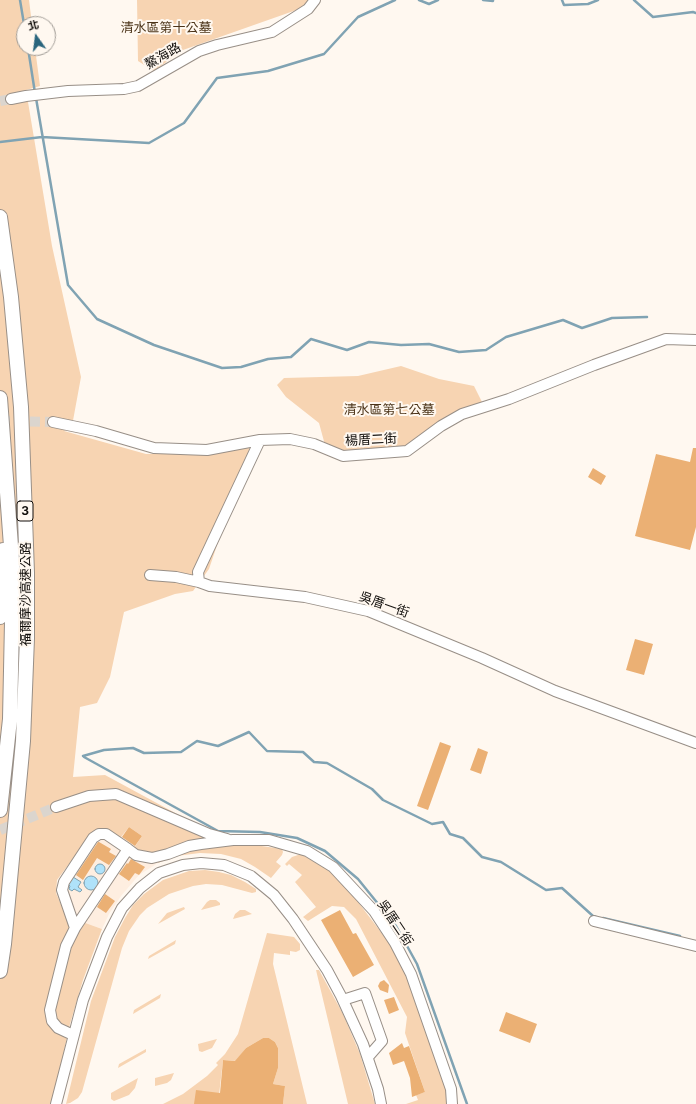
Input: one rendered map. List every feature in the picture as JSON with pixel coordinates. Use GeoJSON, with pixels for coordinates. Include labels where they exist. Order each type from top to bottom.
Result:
{"type":"FeatureCollection","features":[{"type":"Feature","properties":{"kind":"highway","name":"福爾摩沙高速公路"},"geometry":{"type":"LineString","coordinates":[[0,217],[11,297],[21,407],[28,580],[23,741],[4,944],[0,971]]}},
{"type":"Feature","properties":{"kind":"highway","name":"福爾摩沙高速公路"},"geometry":{"type":"LineString","coordinates":[[0,398],[13,573],[10,719],[0,810]]}},
{"type":"Feature","properties":{"kind":"highway"},"geometry":{"type":"LineString","coordinates":[[0,434],[3,551],[0,617]]}},
{"type":"Feature","properties":{"kind":"street","name":"鰲海路"},"geometry":{"type":"LineString","coordinates":[[12,99],[68,91],[124,89],[138,86],[199,51],[217,45],[272,32],[308,9],[315,0]]}},
{"type":"Feature","properties":{"kind":"street","name":"楊厝二街"},"geometry":{"type":"LineString","coordinates":[[53,422],[96,431],[154,448],[207,450],[260,440],[290,439],[314,444],[343,456],[407,451],[441,426],[462,414],[509,399],[594,365],[666,339],[696,340]]}},
{"type":"Feature","properties":{"kind":"street"},"geometry":{"type":"LineString","coordinates":[[199,582],[198,572],[260,440]]}},
{"type":"Feature","properties":{"kind":"street","name":"吳厝一街"},"geometry":{"type":"LineString","coordinates":[[150,575],[176,577],[210,586],[305,596],[368,611],[482,658],[555,691],[696,743]]}},
{"type":"Feature","properties":{"kind":"street"},"geometry":{"type":"LineString","coordinates":[[56,808],[89,796],[116,794],[210,834],[233,840]]}},
{"type":"Feature","properties":{"kind":"street"},"geometry":{"type":"LineString","coordinates":[[75,928],[62,890],[64,882],[93,838],[99,834],[106,834],[136,855],[152,858],[189,846],[233,840]]}},
{"type":"Feature","properties":{"kind":"street","name":"吳厝二街"},"geometry":{"type":"LineString","coordinates":[[233,840],[269,840],[308,851],[333,867],[374,911],[395,943],[411,974],[451,1089],[452,1104]]}},
{"type":"Feature","properties":{"kind":"street"},"geometry":{"type":"LineString","coordinates":[[73,1035],[58,1028],[52,1021],[50,1010],[66,946],[75,928],[128,849]]}},
{"type":"Feature","properties":{"kind":"street"},"geometry":{"type":"LineString","coordinates":[[56,1104],[82,1000],[107,937],[122,908],[140,888],[159,873],[183,865],[201,863],[224,865],[251,876],[274,895],[311,945],[327,970],[343,1000],[363,1044],[378,1089],[381,1104]]}},
{"type":"Feature","properties":{"kind":"street"},"geometry":{"type":"LineString","coordinates":[[594,921],[696,946]]}},
{"type":"Feature","properties":{"kind":"street"},"geometry":{"type":"LineString","coordinates":[[343,1000],[365,993],[382,1041],[368,1058]]}},
{"type":"Feature","properties":{"kind":"shaded area"},"geometry":{"type":"Polygon","coordinates":[[[129,827],[142,836],[134,848],[156,854],[158,863],[139,875],[121,896],[109,914],[102,929],[66,916],[56,893],[58,880],[89,837],[129,827]]]}},
{"type":"Feature","properties":{"kind":"green space"},"geometry":{"type":"Polygon","coordinates":[[[0,0],[29,0],[31,16],[16,16],[16,56],[36,56],[40,86],[26,90],[52,246],[81,377],[72,426],[64,431],[146,454],[204,453],[250,447],[209,569],[193,591],[175,594],[124,612],[110,677],[97,703],[80,707],[73,777],[105,775],[236,846],[255,845],[282,849],[283,852],[276,862],[281,866],[271,878],[241,859],[221,854],[200,853],[176,856],[158,863],[156,854],[142,853],[134,848],[142,836],[129,827],[120,838],[89,837],[57,880],[56,893],[66,916],[102,929],[83,980],[70,1024],[52,1104],[0,1104],[0,0]]]}},
{"type":"Feature","properties":{"kind":"green space","name":"清水區第十公墓"},"geometry":{"type":"Polygon","coordinates":[[[137,0],[310,0],[305,7],[183,50],[154,71],[138,61],[137,0]]]}},
{"type":"Feature","properties":{"kind":"green space","name":"清水區第七公墓"},"geometry":{"type":"Polygon","coordinates":[[[401,366],[439,379],[474,386],[483,404],[403,450],[346,453],[325,445],[319,423],[286,397],[277,385],[284,378],[358,376],[401,366]]]}},
{"type":"Feature","properties":{"kind":"green space"},"geometry":{"type":"Polygon","coordinates":[[[301,854],[331,872],[355,898],[393,948],[406,974],[445,1085],[449,1098],[448,1104],[406,1104],[418,1100],[416,1095],[425,1092],[405,1033],[407,1017],[356,919],[344,907],[332,906],[308,921],[303,917],[316,907],[295,882],[302,875],[289,864],[287,866],[285,864],[292,857],[301,854]]]}},
{"type":"Feature","properties":{"kind":"green space"},"geometry":{"type":"Polygon","coordinates":[[[205,870],[231,875],[256,889],[256,892],[252,893],[222,885],[206,884],[193,886],[169,894],[147,908],[140,915],[129,931],[122,948],[82,1092],[78,1098],[66,1104],[91,1001],[115,937],[125,918],[133,905],[144,894],[163,880],[189,871],[205,870]]]}},
{"type":"Feature","properties":{"kind":"green space"},"geometry":{"type":"Polygon","coordinates":[[[210,900],[216,900],[220,903],[220,905],[201,910],[207,902],[210,900]]]}},
{"type":"Feature","properties":{"kind":"green space"},"geometry":{"type":"Polygon","coordinates":[[[184,907],[185,909],[158,924],[167,913],[184,907]]]}},
{"type":"Feature","properties":{"kind":"green space"},"geometry":{"type":"Polygon","coordinates":[[[240,910],[245,910],[252,914],[233,919],[235,914],[240,910]]]}},
{"type":"Feature","properties":{"kind":"green space"},"geometry":{"type":"Polygon","coordinates":[[[267,933],[294,937],[300,944],[300,950],[296,952],[290,951],[290,955],[274,953],[273,964],[307,1104],[283,1104],[285,1086],[273,1084],[278,1068],[278,1048],[275,1042],[269,1038],[263,1038],[246,1048],[236,1061],[223,1060],[218,1104],[163,1104],[183,1094],[207,1076],[218,1065],[216,1063],[225,1054],[238,1034],[267,933]]]}},
{"type":"Feature","properties":{"kind":"green space"},"geometry":{"type":"Polygon","coordinates":[[[176,940],[175,944],[148,959],[149,956],[176,940]]]}},
{"type":"Feature","properties":{"kind":"green space"},"geometry":{"type":"Polygon","coordinates":[[[316,970],[319,970],[343,1014],[360,1054],[375,1104],[348,1104],[316,970]]]}},
{"type":"Feature","properties":{"kind":"green space"},"geometry":{"type":"Polygon","coordinates":[[[161,994],[160,998],[133,1014],[134,1010],[161,994]]]}},
{"type":"Feature","properties":{"kind":"green space"},"geometry":{"type":"Polygon","coordinates":[[[217,1039],[212,1048],[202,1052],[199,1051],[198,1044],[217,1039]]]}},
{"type":"Feature","properties":{"kind":"green space"},"geometry":{"type":"Polygon","coordinates":[[[146,1049],[146,1052],[118,1068],[119,1064],[146,1049]]]}},
{"type":"Feature","properties":{"kind":"green space"},"geometry":{"type":"Polygon","coordinates":[[[174,1073],[171,1080],[167,1083],[155,1086],[155,1078],[174,1073]]]}},
{"type":"Feature","properties":{"kind":"green space"},"geometry":{"type":"Polygon","coordinates":[[[138,1078],[135,1088],[129,1095],[114,1101],[111,1099],[111,1093],[138,1078]]]}},
{"type":"Feature","properties":{"kind":"water"},"geometry":{"type":"Polygon","coordinates":[[[98,864],[102,864],[104,865],[104,873],[98,874],[95,871],[95,867],[98,864]]]}},
{"type":"Feature","properties":{"kind":"water"},"geometry":{"type":"Polygon","coordinates":[[[91,876],[96,878],[98,883],[96,888],[91,890],[86,888],[84,883],[86,878],[91,876]]]}},
{"type":"Feature","properties":{"kind":"water"},"geometry":{"type":"Polygon","coordinates":[[[73,877],[81,882],[78,887],[82,890],[80,892],[74,889],[72,891],[69,889],[70,886],[68,884],[73,877]]]}},
{"type":"Feature","properties":{"kind":"building"},"geometry":{"type":"Polygon","coordinates":[[[693,448],[696,448],[696,527],[690,550],[635,536],[656,454],[690,462],[693,448]]]}},
{"type":"Feature","properties":{"kind":"building"},"geometry":{"type":"Polygon","coordinates":[[[593,468],[606,476],[601,485],[588,477],[593,468]]]}},
{"type":"Feature","properties":{"kind":"building"},"geometry":{"type":"Polygon","coordinates":[[[635,639],[653,644],[644,675],[626,670],[635,639]]]}},
{"type":"Feature","properties":{"kind":"building"},"geometry":{"type":"Polygon","coordinates":[[[440,742],[451,746],[428,810],[417,806],[440,742]]]}},
{"type":"Feature","properties":{"kind":"building"},"geometry":{"type":"Polygon","coordinates":[[[478,748],[488,752],[481,774],[470,770],[478,748]]]}},
{"type":"Feature","properties":{"kind":"building"},"geometry":{"type":"Polygon","coordinates":[[[129,827],[142,836],[135,846],[122,837],[129,827]]]}},
{"type":"Feature","properties":{"kind":"building"},"geometry":{"type":"Polygon","coordinates":[[[98,842],[111,849],[109,852],[116,856],[109,865],[97,858],[83,880],[76,875],[98,842]]]}},
{"type":"Feature","properties":{"kind":"building"},"geometry":{"type":"Polygon","coordinates":[[[131,859],[145,867],[139,875],[135,873],[129,881],[119,874],[131,859]]]}},
{"type":"Feature","properties":{"kind":"building"},"geometry":{"type":"Polygon","coordinates":[[[105,894],[115,901],[106,913],[97,907],[105,894]]]}},
{"type":"Feature","properties":{"kind":"building"},"geometry":{"type":"Polygon","coordinates":[[[340,910],[353,934],[356,933],[374,965],[353,977],[321,920],[340,910]]]}},
{"type":"Feature","properties":{"kind":"building"},"geometry":{"type":"Polygon","coordinates":[[[384,980],[389,985],[388,993],[380,990],[378,986],[380,982],[384,980]]]}},
{"type":"Feature","properties":{"kind":"building"},"geometry":{"type":"Polygon","coordinates":[[[394,997],[399,1010],[389,1014],[384,1000],[394,997]]]}},
{"type":"Feature","properties":{"kind":"building"},"geometry":{"type":"Polygon","coordinates":[[[506,1012],[537,1024],[530,1043],[499,1031],[506,1012]]]}},
{"type":"Feature","properties":{"kind":"building"},"geometry":{"type":"Polygon","coordinates":[[[263,1038],[269,1038],[275,1042],[278,1048],[278,1068],[273,1084],[285,1086],[283,1104],[194,1104],[196,1090],[220,1093],[223,1060],[235,1061],[246,1048],[263,1038]]]}},
{"type":"Feature","properties":{"kind":"building"},"geometry":{"type":"Polygon","coordinates":[[[402,1043],[404,1048],[409,1046],[425,1092],[412,1097],[410,1078],[404,1061],[393,1065],[389,1053],[402,1043]]]}},
{"type":"Feature","properties":{"kind":"waterway"},"geometry":{"type":"LineString","coordinates":[[20,0],[23,16]]}},
{"type":"Feature","properties":{"kind":"waterway"},"geometry":{"type":"LineString","coordinates":[[0,142],[42,137],[149,143],[184,123],[217,78],[268,71],[324,54],[358,17],[395,0]]}},
{"type":"Feature","properties":{"kind":"waterway"},"geometry":{"type":"LineString","coordinates":[[419,0],[429,4],[438,0]]}},
{"type":"Feature","properties":{"kind":"waterway"},"geometry":{"type":"LineString","coordinates":[[483,0],[493,0]]}},
{"type":"Feature","properties":{"kind":"waterway"},"geometry":{"type":"LineString","coordinates":[[562,0],[564,5],[588,4],[598,0]]}},
{"type":"Feature","properties":{"kind":"waterway"},"geometry":{"type":"LineString","coordinates":[[634,0],[653,17],[693,12],[696,13]]}},
{"type":"Feature","properties":{"kind":"waterway"},"geometry":{"type":"LineString","coordinates":[[29,56],[35,93]]}},
{"type":"Feature","properties":{"kind":"waterway"},"geometry":{"type":"LineString","coordinates":[[36,98],[68,285],[97,319],[154,345],[222,368],[241,367],[268,359],[291,357],[311,339],[347,350],[369,342],[401,345],[429,344],[459,352],[486,350],[506,337],[563,320],[582,328],[612,318],[647,317]]}},
{"type":"Feature","properties":{"kind":"waterway"},"geometry":{"type":"LineString","coordinates":[[83,756],[104,750],[133,748],[144,753],[181,752],[197,741],[218,746],[249,732],[267,751],[303,752],[314,762],[327,763],[372,789],[383,800],[432,824],[443,822],[450,834],[463,838],[482,857],[501,862],[546,890],[562,888],[596,917]]}},
{"type":"Feature","properties":{"kind":"waterway"},"geometry":{"type":"LineString","coordinates":[[84,757],[218,831],[260,832],[297,838],[325,851],[358,879],[396,926],[417,964],[467,1104]]}},
{"type":"Feature","properties":{"kind":"waterway"},"geometry":{"type":"LineString","coordinates":[[603,918],[680,936]]}},
{"type":"Feature","properties":{"kind":"tunnel"},"geometry":{"type":"LineString","coordinates":[[0,101],[11,99]]}},
{"type":"Feature","properties":{"kind":"tunnel"},"geometry":{"type":"LineString","coordinates":[[0,421],[53,422]]}},
{"type":"Feature","properties":{"kind":"tunnel"},"geometry":{"type":"LineString","coordinates":[[0,830],[56,807]]}}]}
